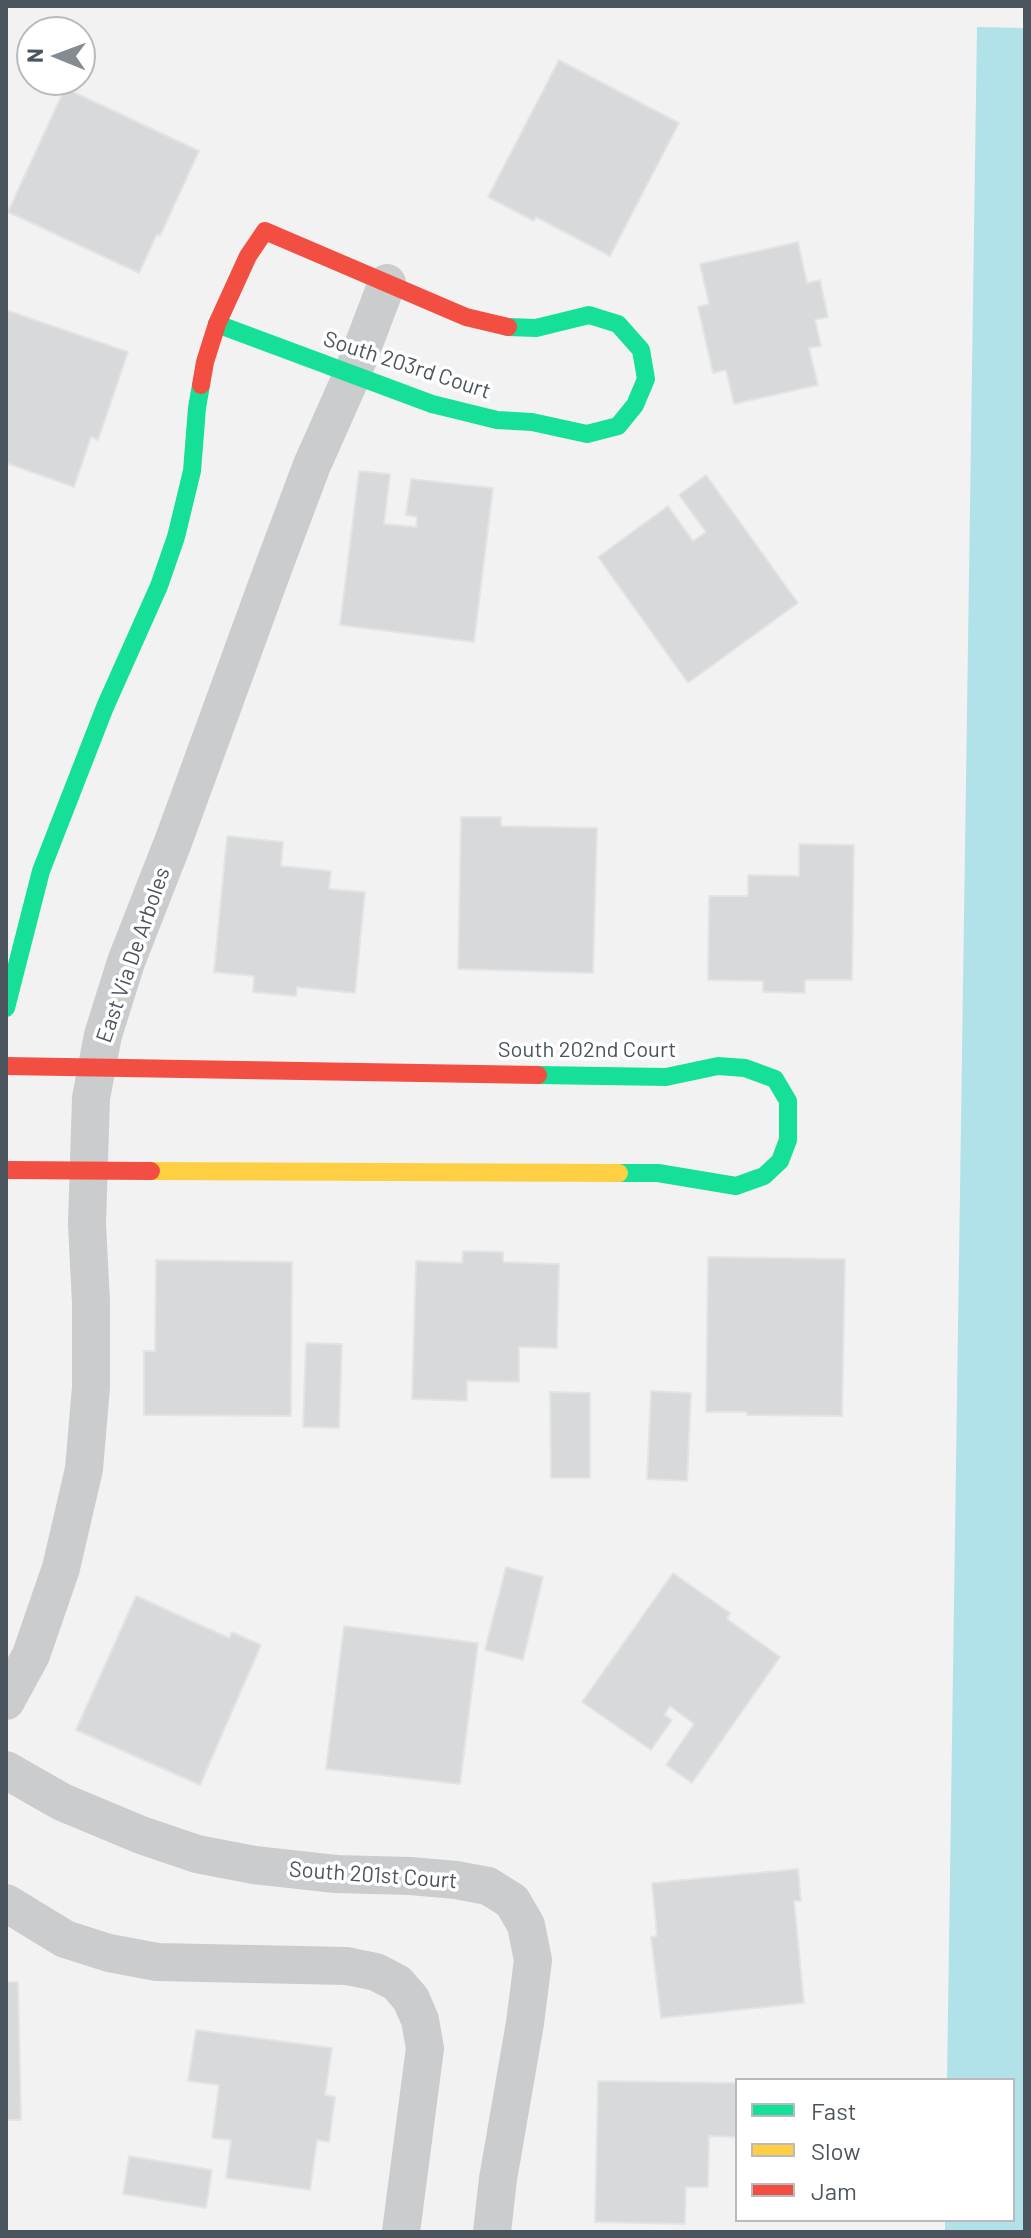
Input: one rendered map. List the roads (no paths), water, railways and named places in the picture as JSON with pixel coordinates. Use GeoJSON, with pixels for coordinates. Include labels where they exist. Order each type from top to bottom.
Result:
{"type":"FeatureCollection","features":[{"type":"Feature","properties":{"kind":"street","name":"South 203rd Court"},"geometry":{"type":"LineString","coordinates":[[265,231],[387,283],[466,317],[508,327],[536,328],[589,315],[618,324],[641,350],[646,379],[635,405],[618,426],[587,434],[532,422],[466,414],[217,324],[248,256],[265,231]]}},
{"type":"Feature","properties":{"kind":"street","name":"East Via De Arboles"},"geometry":{"type":"LineString","coordinates":[[6,1701],[31,1655],[61,1568],[84,1469],[91,1387],[87,1224],[91,1098],[103,1035],[126,962],[312,465],[352,375],[387,283]]}},
{"type":"Feature","properties":{"kind":"street"},"geometry":{"type":"LineString","coordinates":[[6,1008],[41,871],[105,707],[159,586],[176,537],[192,471],[197,408],[205,362],[217,324]]}},
{"type":"Feature","properties":{"kind":"street","name":"South 202nd Court"},"geometry":{"type":"LineString","coordinates":[[6,1066],[666,1077],[718,1066],[745,1068],[775,1079],[788,1101],[788,1140],[780,1161],[764,1176],[736,1186],[658,1173],[6,1170]]}},
{"type":"Feature","properties":{"kind":"street","name":"South 201st Court"},"geometry":{"type":"LineString","coordinates":[[6,1770],[62,1802],[197,1854],[254,1865],[336,1874],[456,1880],[488,1886],[512,1901],[526,1925],[533,1960],[492,2232]]}},
{"type":"Feature","properties":{"kind":"street"},"geometry":{"type":"LineString","coordinates":[[6,1903],[65,1939],[133,1958],[157,1962],[347,1966],[376,1972],[397,1983],[411,1999],[420,2020],[425,2048],[401,2232]]}},
{"type":"Feature","properties":{"kind":"water"},"geometry":{"type":"Polygon","coordinates":[[[977,27],[1025,28],[1025,2232],[945,2232],[945,2222],[1015,2222],[1015,2078],[947,2078],[977,27]]]}}]}
